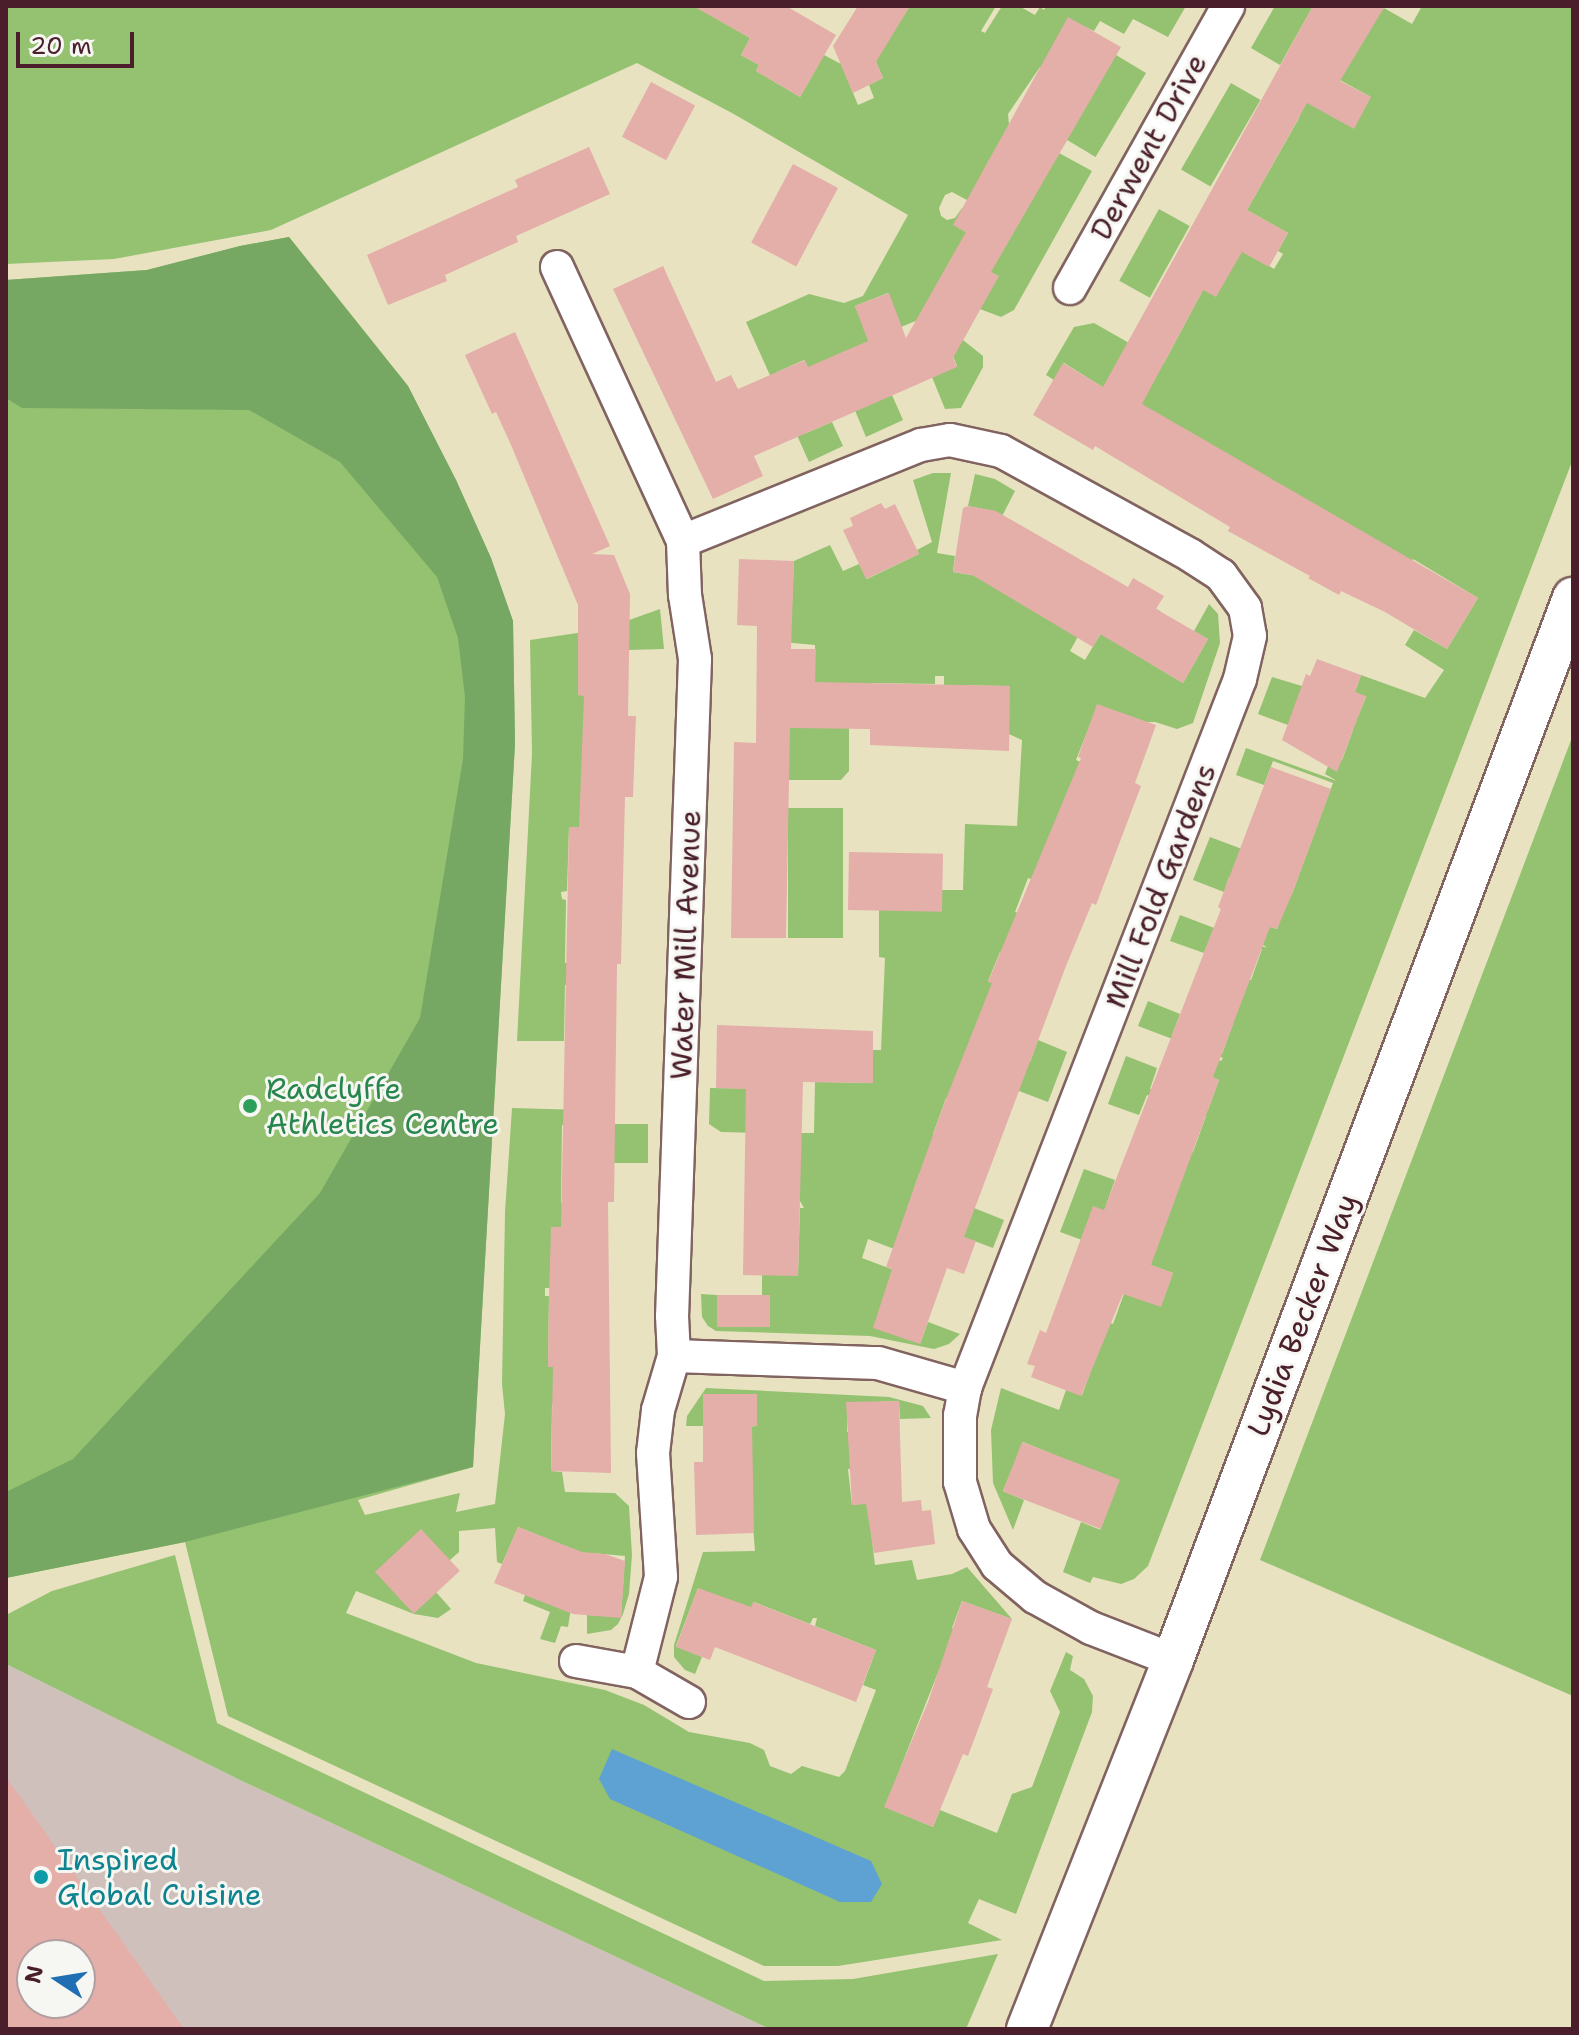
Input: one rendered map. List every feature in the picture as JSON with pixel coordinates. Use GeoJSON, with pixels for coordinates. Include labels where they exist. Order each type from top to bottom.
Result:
{"type":"FeatureCollection","features":[{"type":"Feature","properties":{"kind":"street","name":"Derwent Drive"},"geometry":{"type":"LineString","coordinates":[[1070,288],[1228,6]]}},
{"type":"Feature","properties":{"kind":"street","name":"Water Mill Avenue"},"geometry":{"type":"LineString","coordinates":[[557,267],[683,541],[685,595],[695,659],[672,1320],[674,1356],[658,1410],[653,1443],[661,1577],[637,1672]]}},
{"type":"Feature","properties":{"kind":"street","name":"Mill Fold Gardens"},"geometry":{"type":"LineString","coordinates":[[683,541],[921,445],[950,440],[1001,451],[1190,555],[1221,575],[1245,608],[1250,636],[1240,679],[965,1388],[960,1415],[960,1482],[974,1529],[997,1565],[1035,1597],[1091,1628],[1173,1660]]}},
{"type":"Feature","properties":{"kind":"street","name":"Lydia Becker Way"},"geometry":{"type":"LineString","coordinates":[[1027,2029],[1173,1660],[1573,598]]}},
{"type":"Feature","properties":{"kind":"street"},"geometry":{"type":"LineString","coordinates":[[674,1356],[878,1363],[965,1388]]}},
{"type":"Feature","properties":{"kind":"street"},"geometry":{"type":"LineString","coordinates":[[576,1661],[637,1672],[689,1702]]}},
{"type":"Feature","properties":{"kind":"shaded area"},"geometry":{"type":"Polygon","coordinates":[[[6,1664],[240,1780],[770,2029],[6,2029],[6,1664]]]}},
{"type":"Feature","properties":{"kind":"green space"},"geometry":{"type":"Polygon","coordinates":[[[6,6],[731,6],[722,22],[750,38],[741,55],[759,65],[756,71],[800,97],[824,55],[841,64],[858,105],[874,98],[869,85],[883,78],[871,50],[884,30],[892,34],[910,6],[996,6],[981,31],[985,33],[1002,6],[1019,6],[1035,15],[1040,7],[1044,10],[1046,6],[1186,6],[1168,37],[1133,19],[1124,34],[1100,21],[1094,31],[1081,25],[1053,74],[1040,67],[1008,114],[1009,125],[983,171],[996,179],[980,207],[952,192],[945,195],[939,208],[941,216],[947,220],[955,218],[962,208],[966,211],[957,227],[1002,252],[1059,153],[1092,171],[1014,310],[1001,317],[980,309],[998,276],[955,252],[937,284],[947,290],[939,305],[972,324],[963,340],[983,356],[983,367],[961,408],[945,409],[932,377],[957,366],[935,313],[901,327],[888,293],[855,306],[870,341],[836,355],[859,408],[892,395],[903,420],[866,437],[849,396],[842,399],[828,367],[811,374],[804,360],[777,372],[804,434],[832,422],[843,446],[809,462],[746,322],[809,294],[844,303],[863,296],[908,215],[732,113],[637,63],[271,230],[114,259],[6,264],[6,6]]]}},
{"type":"Feature","properties":{"kind":"green space"},"geometry":{"type":"Polygon","coordinates":[[[1275,6],[1313,6],[1280,65],[1251,48],[1275,6]]]}},
{"type":"Feature","properties":{"kind":"green space"},"geometry":{"type":"Polygon","coordinates":[[[1422,6],[1573,6],[1573,459],[1148,1566],[1134,1579],[1121,1584],[1093,1577],[1090,1583],[1063,1572],[1081,1522],[1101,1530],[1045,1467],[1050,1453],[1023,1442],[1003,1491],[1024,1500],[1013,1530],[993,1483],[991,1430],[1001,1388],[1059,1410],[1066,1390],[1082,1395],[1102,1341],[1093,1317],[1113,1324],[1125,1291],[1161,1306],[1173,1273],[1060,1232],[1084,1169],[1115,1180],[1106,1205],[1193,1152],[1206,1116],[1147,1095],[1139,1115],[1108,1104],[1126,1056],[1157,1068],[1150,1089],[1208,1110],[1219,1080],[1210,1076],[1216,1059],[1221,1061],[1223,1058],[1138,1026],[1148,1001],[1180,1014],[1172,1035],[1222,1054],[1233,1024],[1240,976],[1251,980],[1262,949],[1213,930],[1204,953],[1170,941],[1180,915],[1267,948],[1260,942],[1267,926],[1277,929],[1288,899],[1229,877],[1224,892],[1193,880],[1210,837],[1242,849],[1234,872],[1292,894],[1333,783],[1273,761],[1264,785],[1236,775],[1246,748],[1337,781],[1325,774],[1332,756],[1342,760],[1353,730],[1288,725],[1258,714],[1272,677],[1302,686],[1354,726],[1366,697],[1355,692],[1361,675],[1425,698],[1444,670],[1405,645],[1414,630],[1447,649],[1478,598],[1413,559],[1404,574],[1064,363],[1054,380],[1046,375],[1074,327],[1094,323],[1164,363],[1203,290],[1243,250],[1274,269],[1283,254],[1278,251],[1288,233],[1247,210],[1299,118],[1302,99],[1371,97],[1325,72],[1384,8],[1412,24],[1422,6]]]}},
{"type":"Feature","properties":{"kind":"green space"},"geometry":{"type":"Polygon","coordinates":[[[1116,55],[1146,73],[1096,157],[1066,139],[1116,55]]]}},
{"type":"Feature","properties":{"kind":"green space"},"geometry":{"type":"Polygon","coordinates":[[[1231,83],[1260,100],[1210,187],[1181,170],[1231,83]]]}},
{"type":"Feature","properties":{"kind":"green space"},"geometry":{"type":"Polygon","coordinates":[[[1159,209],[1190,226],[1150,298],[1119,281],[1159,209]]]}},
{"type":"Feature","properties":{"kind":"green space","name":"Radclyffe Athletics Centre"},"geometry":{"type":"Polygon","coordinates":[[[289,237],[408,386],[491,558],[513,621],[515,744],[473,1467],[358,1500],[365,1515],[460,1493],[456,1512],[495,1504],[505,1414],[502,1384],[505,1212],[512,1108],[584,1110],[583,1124],[562,1125],[561,1202],[579,1227],[552,1227],[551,1288],[545,1288],[545,1296],[549,1296],[548,1366],[573,1367],[552,1405],[551,1471],[562,1472],[565,1492],[615,1493],[629,1506],[632,1555],[629,1594],[623,1614],[618,1624],[611,1630],[587,1634],[587,1615],[621,1617],[625,1556],[592,1553],[577,1569],[568,1627],[561,1626],[555,1643],[540,1639],[550,1612],[523,1601],[525,1595],[578,1551],[518,1527],[502,1564],[497,1562],[495,1528],[459,1531],[459,1552],[450,1560],[436,1592],[451,1609],[438,1618],[414,1614],[356,1591],[346,1613],[476,1663],[605,1690],[644,1705],[689,1732],[750,1743],[764,1750],[770,1766],[791,1774],[802,1766],[839,1777],[845,1771],[876,1690],[863,1685],[876,1650],[815,1626],[817,1618],[813,1618],[810,1624],[754,1602],[744,1627],[698,1588],[676,1646],[702,1657],[695,1674],[685,1670],[674,1657],[674,1645],[703,1552],[755,1551],[745,1427],[757,1426],[757,1394],[704,1394],[703,1426],[686,1426],[687,1416],[706,1388],[889,1397],[923,1406],[931,1418],[900,1419],[899,1401],[847,1403],[847,1432],[862,1432],[888,1464],[848,1469],[852,1505],[893,1500],[868,1507],[875,1565],[912,1560],[917,1580],[952,1574],[967,1567],[1012,1619],[962,1601],[952,1628],[966,1634],[939,1670],[885,1807],[933,1827],[940,1810],[997,1833],[1012,1794],[1032,1787],[1060,1712],[1050,1691],[1066,1652],[1073,1656],[1070,1670],[1084,1679],[1093,1696],[1092,1712],[1016,1914],[979,1899],[968,1923],[1002,1940],[838,1966],[764,1966],[228,1716],[185,1542],[6,1578],[6,280],[147,270],[289,237]]]}},
{"type":"Feature","properties":{"kind":"green space"},"geometry":{"type":"Polygon","coordinates":[[[289,237],[408,386],[491,558],[513,621],[515,744],[473,1467],[185,1542],[6,1578],[6,1492],[73,1459],[320,1193],[420,1018],[463,759],[465,697],[458,638],[437,577],[340,462],[249,410],[22,408],[6,398],[6,280],[147,270],[289,237]]]}},
{"type":"Feature","properties":{"kind":"green space"},"geometry":{"type":"Polygon","coordinates":[[[933,473],[951,473],[937,553],[955,556],[953,572],[983,577],[1085,624],[1070,651],[1085,660],[1101,633],[1134,647],[1157,609],[1161,612],[1151,664],[1183,683],[1208,639],[1194,631],[1209,604],[1218,614],[1220,643],[1193,723],[1177,729],[1155,722],[1091,722],[1076,760],[1087,765],[1041,883],[1028,878],[1015,912],[1030,918],[1015,957],[1000,952],[988,981],[1000,986],[971,1040],[1030,1062],[1038,1040],[1067,1052],[1048,1102],[1019,1091],[961,1103],[946,1098],[933,1134],[948,1140],[919,1174],[907,1209],[965,1231],[974,1208],[1004,1220],[993,1248],[921,1221],[902,1252],[868,1239],[862,1258],[899,1272],[920,1344],[928,1322],[960,1334],[949,1344],[934,1349],[870,1336],[716,1331],[702,1317],[701,1294],[717,1295],[717,1327],[770,1327],[770,1295],[762,1295],[762,1275],[798,1275],[800,1208],[804,1208],[761,1133],[721,1132],[709,1124],[710,1088],[781,1089],[781,1133],[814,1133],[815,1082],[873,1083],[873,1050],[881,1050],[885,958],[879,957],[879,910],[942,910],[942,890],[963,890],[965,824],[1017,826],[1022,740],[1009,734],[1009,686],[944,685],[944,676],[935,676],[935,684],[871,683],[870,718],[849,726],[849,771],[841,780],[789,780],[777,744],[815,689],[815,645],[782,642],[791,627],[794,561],[830,545],[843,571],[859,564],[867,579],[919,554],[917,550],[932,542],[913,480],[933,473]]]}},
{"type":"Feature","properties":{"kind":"green space"},"geometry":{"type":"Polygon","coordinates":[[[975,474],[995,479],[1015,491],[997,526],[993,523],[994,511],[968,506],[975,474]]]}},
{"type":"Feature","properties":{"kind":"green space"},"geometry":{"type":"Polygon","coordinates":[[[660,609],[664,649],[628,650],[579,665],[578,695],[599,696],[596,828],[569,827],[567,891],[561,892],[562,899],[566,900],[565,963],[582,963],[582,985],[565,985],[564,1041],[517,1041],[532,754],[530,640],[604,629],[660,609]]]}},
{"type":"Feature","properties":{"kind":"green space"},"geometry":{"type":"Polygon","coordinates":[[[1573,735],[1573,1696],[1260,1560],[1573,735]]]}},
{"type":"Feature","properties":{"kind":"green space"},"geometry":{"type":"Polygon","coordinates":[[[788,808],[843,808],[843,938],[788,938],[788,808]]]}},
{"type":"Feature","properties":{"kind":"green space"},"geometry":{"type":"Polygon","coordinates":[[[614,1124],[648,1124],[648,1163],[614,1163],[614,1124]]]}},
{"type":"Feature","properties":{"kind":"green space"},"geometry":{"type":"Polygon","coordinates":[[[175,1555],[217,1723],[764,1981],[853,1979],[998,1954],[966,2029],[770,2029],[240,1780],[6,1664],[6,1615],[52,1591],[175,1555]]]}},
{"type":"Feature","properties":{"kind":"water"},"geometry":{"type":"Polygon","coordinates":[[[612,1749],[871,1861],[882,1884],[871,1902],[840,1902],[610,1799],[599,1779],[612,1749]]]}},
{"type":"Feature","properties":{"kind":"building"},"geometry":{"type":"Polygon","coordinates":[[[693,6],[786,6],[836,35],[800,97],[756,71],[759,65],[741,55],[750,38],[693,6]]]}},
{"type":"Feature","properties":{"kind":"building"},"geometry":{"type":"Polygon","coordinates":[[[858,6],[910,6],[876,62],[883,78],[853,93],[833,46],[858,6]]]}},
{"type":"Feature","properties":{"kind":"building"},"geometry":{"type":"Polygon","coordinates":[[[1313,6],[1385,6],[1340,81],[1371,97],[1354,129],[1307,103],[1247,210],[1288,233],[1269,267],[1242,252],[1216,297],[1203,290],[1142,404],[1478,598],[1447,649],[1385,612],[1341,591],[1339,595],[1308,578],[1310,576],[1228,531],[1230,527],[1095,446],[1093,450],[1033,415],[1063,363],[1103,387],[1313,6]]]}},
{"type":"Feature","properties":{"kind":"building"},"geometry":{"type":"Polygon","coordinates":[[[1068,17],[1121,47],[991,272],[999,276],[953,358],[957,367],[754,456],[763,476],[713,499],[613,289],[663,266],[716,382],[731,375],[738,389],[805,360],[808,367],[868,341],[855,306],[889,293],[906,338],[966,232],[953,225],[1068,17]]]}},
{"type":"Feature","properties":{"kind":"building"},"geometry":{"type":"Polygon","coordinates":[[[651,82],[695,105],[666,160],[622,137],[651,82]]]}},
{"type":"Feature","properties":{"kind":"building"},"geometry":{"type":"Polygon","coordinates":[[[589,147],[610,194],[516,236],[518,242],[445,275],[447,281],[388,305],[367,255],[518,187],[515,180],[589,147]]]}},
{"type":"Feature","properties":{"kind":"building"},"geometry":{"type":"Polygon","coordinates":[[[793,164],[838,188],[796,267],[751,243],[793,164]]]}},
{"type":"Feature","properties":{"kind":"building"},"geometry":{"type":"Polygon","coordinates":[[[515,332],[610,546],[592,554],[614,555],[630,594],[628,716],[636,716],[633,797],[625,797],[621,964],[617,964],[614,1202],[608,1202],[611,1473],[551,1471],[553,1367],[548,1367],[551,1227],[561,1227],[569,827],[579,827],[584,696],[578,695],[578,605],[511,445],[496,412],[492,414],[465,355],[515,332]]]}},
{"type":"Feature","properties":{"kind":"building"},"geometry":{"type":"Polygon","coordinates":[[[881,503],[885,509],[895,504],[919,554],[866,579],[843,530],[853,526],[850,518],[881,503]]]}},
{"type":"Feature","properties":{"kind":"building"},"geometry":{"type":"Polygon","coordinates":[[[968,506],[996,511],[1128,587],[1133,578],[1164,596],[1156,609],[1208,639],[1183,683],[1100,634],[1093,647],[972,575],[953,572],[963,508],[968,506]]]}},
{"type":"Feature","properties":{"kind":"building"},"geometry":{"type":"Polygon","coordinates":[[[739,559],[794,561],[791,649],[816,649],[815,682],[1010,686],[1009,751],[870,745],[870,729],[790,728],[786,938],[731,938],[734,742],[756,743],[757,626],[737,625],[739,559]]]}},
{"type":"Feature","properties":{"kind":"building"},"geometry":{"type":"Polygon","coordinates":[[[1317,659],[1361,675],[1355,692],[1366,696],[1337,772],[1282,740],[1306,674],[1310,676],[1317,659]]]}},
{"type":"Feature","properties":{"kind":"building"},"geometry":{"type":"Polygon","coordinates":[[[1097,704],[1156,725],[1135,783],[1141,786],[1096,905],[1092,903],[1066,966],[964,1237],[976,1241],[964,1274],[947,1268],[920,1344],[873,1328],[892,1269],[886,1267],[944,1104],[992,983],[988,982],[1081,758],[1078,757],[1097,704]]]}},
{"type":"Feature","properties":{"kind":"building"},"geometry":{"type":"Polygon","coordinates":[[[1271,767],[1331,789],[1277,929],[1270,927],[1213,1077],[1219,1080],[1151,1265],[1173,1273],[1161,1307],[1123,1294],[1081,1396],[1031,1377],[1035,1366],[1027,1364],[1040,1330],[1046,1333],[1093,1206],[1104,1210],[1221,909],[1218,907],[1271,767]]]}},
{"type":"Feature","properties":{"kind":"building"},"geometry":{"type":"Polygon","coordinates":[[[849,852],[943,854],[942,912],[848,910],[849,852]]]}},
{"type":"Feature","properties":{"kind":"building"},"geometry":{"type":"Polygon","coordinates":[[[717,1025],[873,1031],[873,1083],[803,1082],[798,1276],[743,1275],[746,1089],[716,1088],[717,1025]]]}},
{"type":"Feature","properties":{"kind":"building"},"geometry":{"type":"Polygon","coordinates":[[[717,1295],[770,1295],[770,1327],[717,1327],[717,1295]]]}},
{"type":"Feature","properties":{"kind":"building"},"geometry":{"type":"Polygon","coordinates":[[[703,1394],[757,1394],[757,1426],[752,1426],[754,1533],[696,1535],[694,1462],[703,1462],[703,1394]]]}},
{"type":"Feature","properties":{"kind":"building"},"geometry":{"type":"Polygon","coordinates":[[[899,1401],[902,1502],[921,1500],[922,1511],[931,1510],[935,1544],[874,1553],[866,1504],[852,1505],[846,1402],[899,1401]]]}},
{"type":"Feature","properties":{"kind":"building"},"geometry":{"type":"Polygon","coordinates":[[[1022,1442],[1120,1480],[1101,1529],[1003,1491],[1022,1442]]]}},
{"type":"Feature","properties":{"kind":"building"},"geometry":{"type":"Polygon","coordinates":[[[518,1527],[582,1552],[605,1554],[625,1561],[621,1618],[573,1614],[494,1583],[518,1527]]]}},
{"type":"Feature","properties":{"kind":"building"},"geometry":{"type":"Polygon","coordinates":[[[421,1529],[460,1571],[414,1614],[375,1572],[421,1529]]]}},
{"type":"Feature","properties":{"kind":"building"},"geometry":{"type":"Polygon","coordinates":[[[698,1588],[751,1607],[753,1602],[876,1650],[856,1702],[715,1647],[710,1660],[676,1647],[698,1588]]]}},
{"type":"Feature","properties":{"kind":"building"},"geometry":{"type":"Polygon","coordinates":[[[962,1601],[1012,1619],[987,1687],[993,1689],[968,1756],[963,1754],[933,1827],[884,1807],[928,1702],[962,1601]]]}},
{"type":"Feature","properties":{"kind":"building","name":"Inspired Global Cuisine"},"geometry":{"type":"Polygon","coordinates":[[[6,1777],[184,2029],[6,2029],[6,1777]]]}},
{"type":"Feature","properties":{"kind":"place","name":"Radclyffe Athletics Centre"},"geometry":{"type":"Point","coordinates":[250,1106]}},
{"type":"Feature","properties":{"kind":"place","name":"Inspired Global Cuisine"},"geometry":{"type":"Point","coordinates":[41,1877]}}]}
